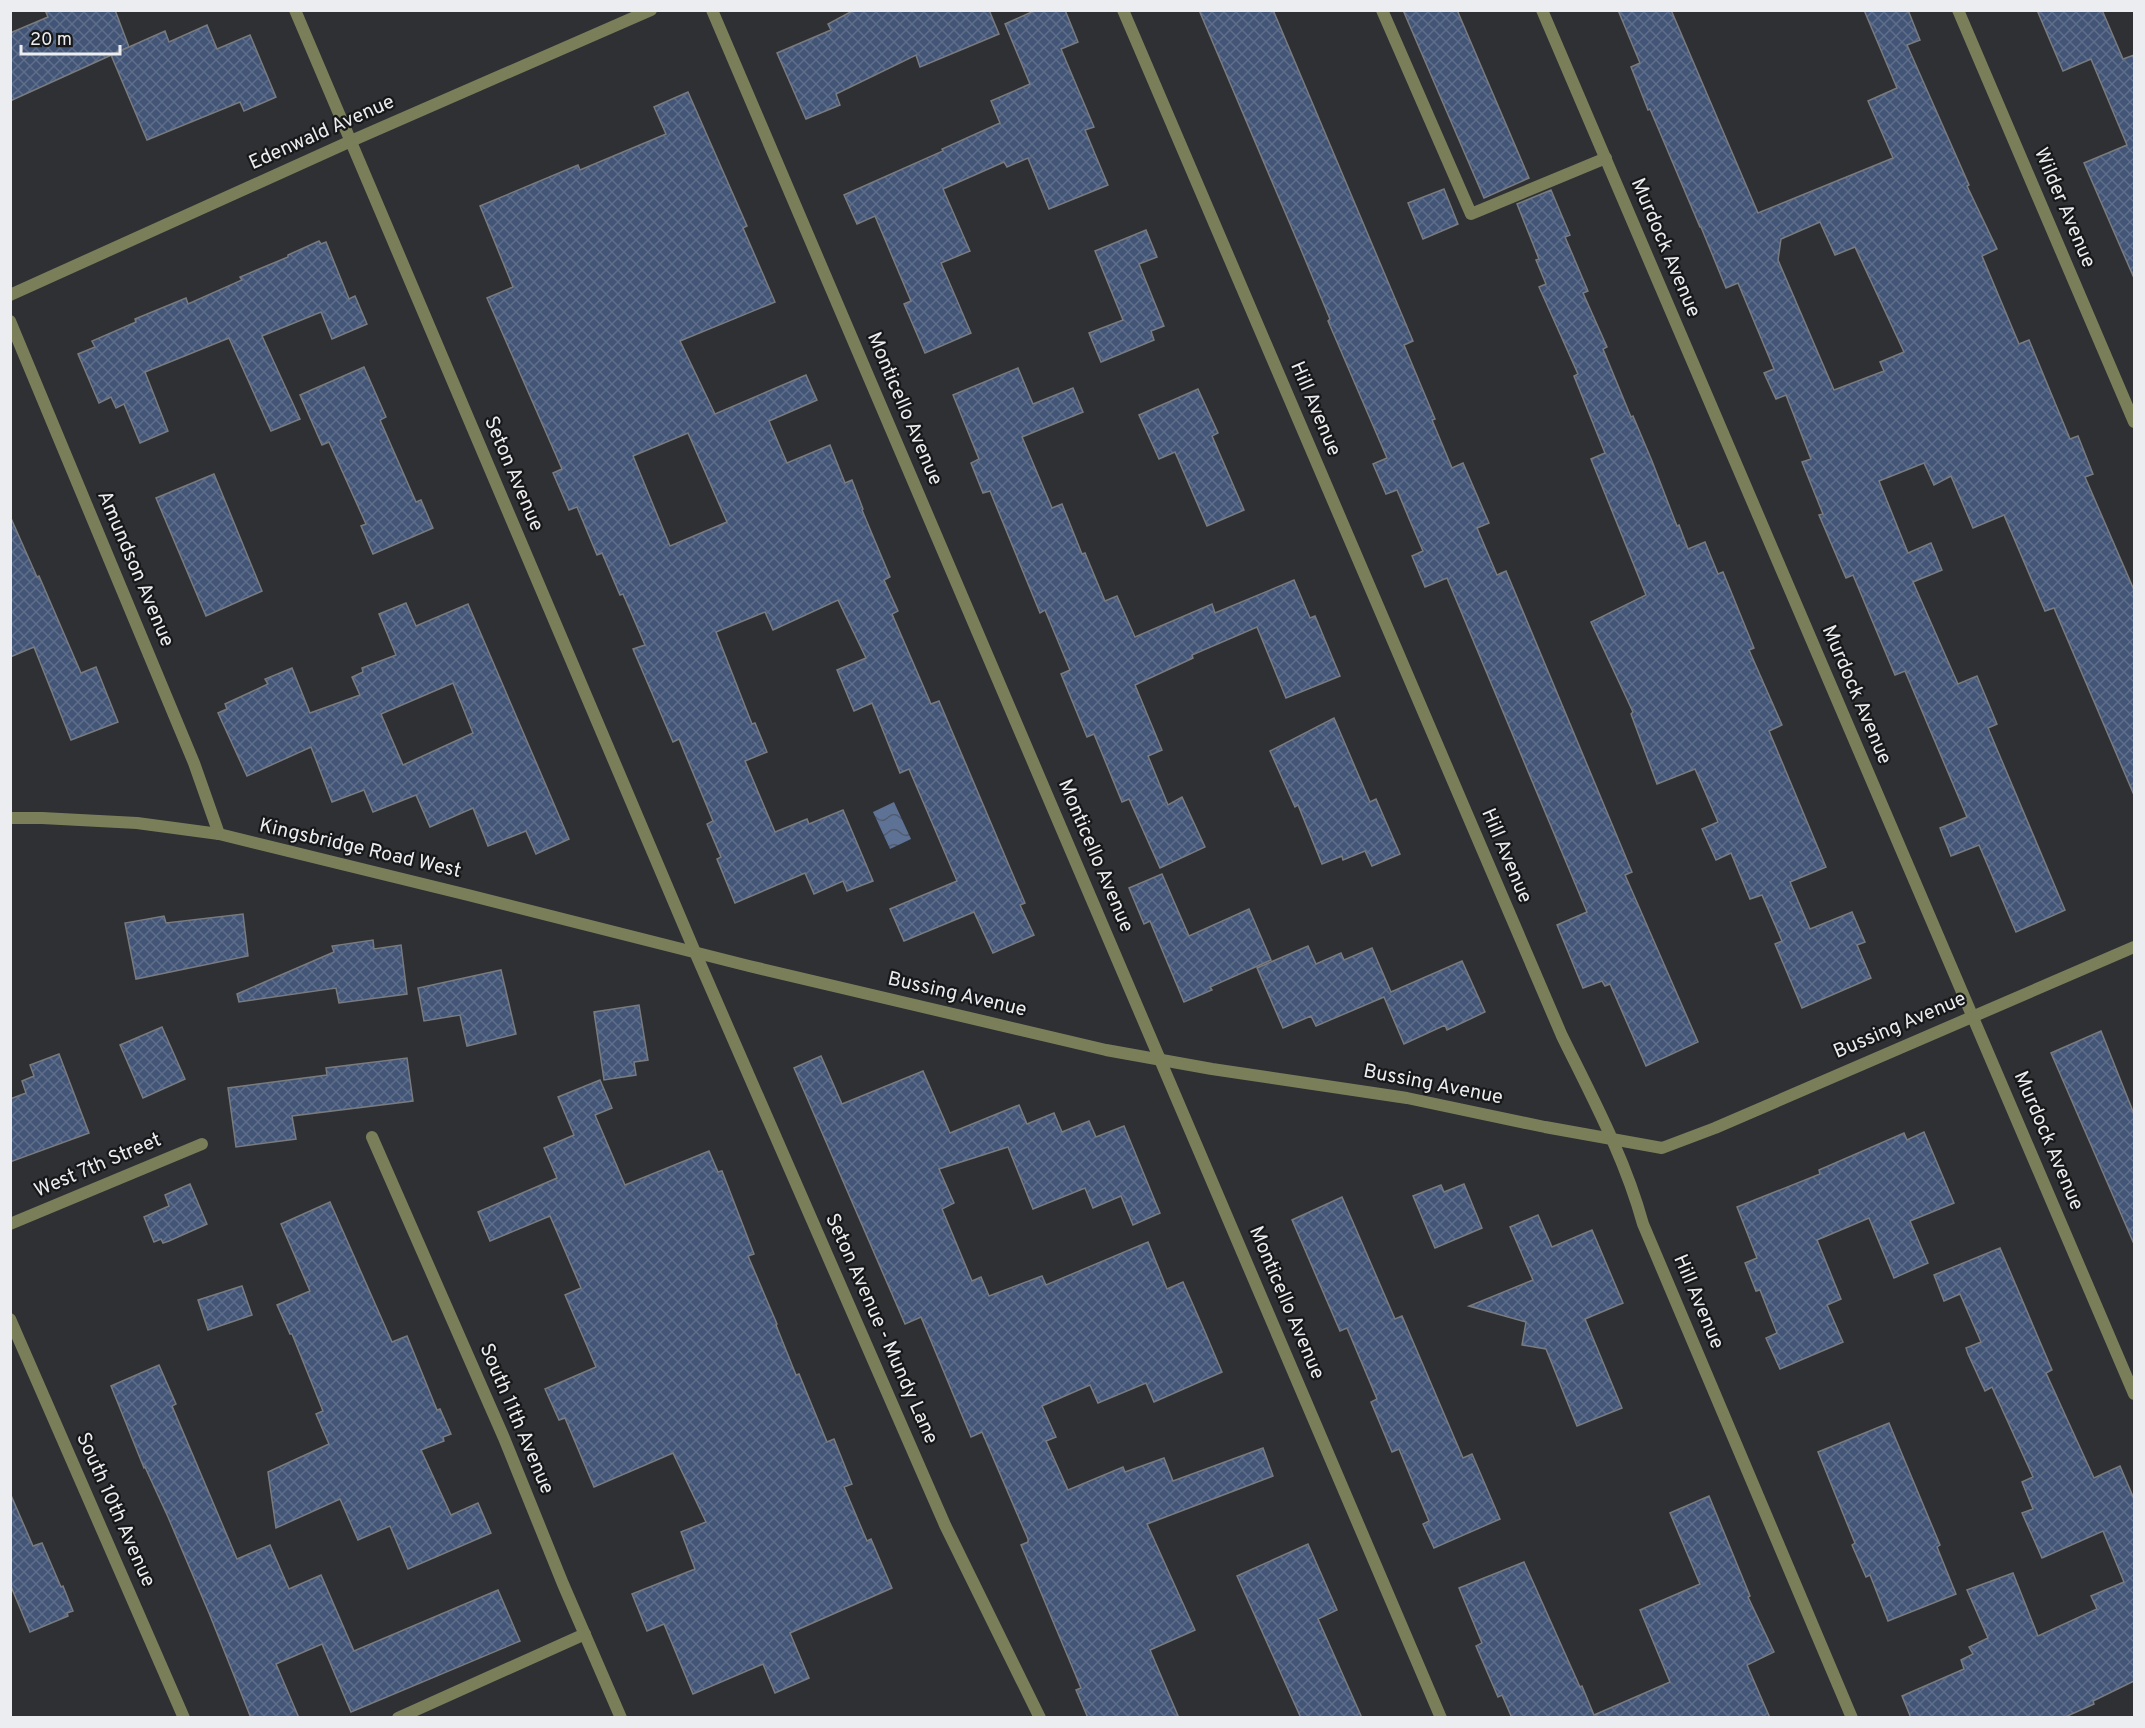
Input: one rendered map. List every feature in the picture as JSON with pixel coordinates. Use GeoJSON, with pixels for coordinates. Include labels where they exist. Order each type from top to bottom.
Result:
{"type":"FeatureCollection","features":[{"type":"Feature","properties":{"kind":"street","name":"Seton Avenue"},"geometry":{"type":"LineString","coordinates":[[295,10],[695,952]]}},
{"type":"Feature","properties":{"kind":"street","name":"Edenwald Avenue"},"geometry":{"type":"LineString","coordinates":[[10,295],[351,141],[651,10]]}},
{"type":"Feature","properties":{"kind":"street","name":"Monticello Avenue"},"geometry":{"type":"LineString","coordinates":[[712,10],[1441,1718]]}},
{"type":"Feature","properties":{"kind":"street","name":"Hill Avenue"},"geometry":{"type":"LineString","coordinates":[[1123,10],[1557,1025],[1612,1138],[1634,1190],[1643,1224],[1852,1718]]}},
{"type":"Feature","properties":{"kind":"street"},"geometry":{"type":"LineString","coordinates":[[1382,10],[1471,214],[1606,159]]}},
{"type":"Feature","properties":{"kind":"street","name":"Murdock Avenue"},"geometry":{"type":"LineString","coordinates":[[1542,10],[2134,1394]]}},
{"type":"Feature","properties":{"kind":"street","name":"Wilder Avenue"},"geometry":{"type":"LineString","coordinates":[[1958,10],[2134,422]]}},
{"type":"Feature","properties":{"kind":"street","name":"Amundson Avenue"},"geometry":{"type":"LineString","coordinates":[[10,321],[194,763],[219,834]]}},
{"type":"Feature","properties":{"kind":"street","name":"Kingsbridge Road West"},"geometry":{"type":"LineString","coordinates":[[10,818],[137,823],[219,834],[695,952]]}},
{"type":"Feature","properties":{"kind":"street","name":"Bussing Avenue"},"geometry":{"type":"LineString","coordinates":[[695,952],[1106,1050],[1407,1098],[1545,1127],[1662,1148],[1715,1128],[2134,947]]}},
{"type":"Feature","properties":{"kind":"street","name":"Seton Avenue - Mundy Lane"},"geometry":{"type":"LineString","coordinates":[[695,952],[945,1525],[1040,1718]]}},
{"type":"Feature","properties":{"kind":"street","name":"South 11th Avenue"},"geometry":{"type":"LineString","coordinates":[[372,1137],[504,1438],[621,1718]]}},
{"type":"Feature","properties":{"kind":"street","name":"West 7th Street"},"geometry":{"type":"LineString","coordinates":[[10,1224],[202,1144]]}},
{"type":"Feature","properties":{"kind":"street","name":"South 10th Avenue"},"geometry":{"type":"LineString","coordinates":[[10,1319],[184,1718]]}},
{"type":"Feature","properties":{"kind":"street"},"geometry":{"type":"LineString","coordinates":[[398,1718],[585,1634]]}},
{"type":"Feature","properties":{"kind":"water"},"geometry":{"type":"Polygon","coordinates":[[[894,802],[911,839],[890,849],[873,812],[894,802]]]}},
{"type":"Feature","properties":{"kind":"building"},"geometry":{"type":"Polygon","coordinates":[[[45,10],[115,10],[129,47],[10,101],[10,33],[48,17],[45,10]]]}},
{"type":"Feature","properties":{"kind":"building"},"geometry":{"type":"Polygon","coordinates":[[[854,10],[989,10],[999,34],[920,67],[916,55],[836,94],[840,105],[806,119],[777,53],[831,30],[828,24],[854,10]]]}},
{"type":"Feature","properties":{"kind":"building"},"geometry":{"type":"Polygon","coordinates":[[[1036,10],[1065,10],[1078,42],[1061,49],[1094,127],[1085,130],[1108,185],[1049,209],[1028,158],[1007,167],[1004,162],[943,189],[970,251],[941,263],[971,333],[925,353],[904,304],[911,301],[875,216],[857,224],[844,195],[1000,123],[991,101],[1030,84],[1005,24],[1036,10]]]}},
{"type":"Feature","properties":{"kind":"building"},"geometry":{"type":"Polygon","coordinates":[[[1199,10],[1273,10],[1413,341],[1404,345],[1435,419],[1432,420],[1452,468],[1463,463],[1489,523],[1477,528],[1497,575],[1506,571],[1632,872],[1625,875],[1698,1042],[1646,1066],[1610,984],[1605,986],[1602,981],[1583,988],[1557,925],[1587,912],[1447,578],[1425,587],[1412,556],[1423,551],[1397,490],[1386,494],[1373,464],[1387,458],[1199,10]]]}},
{"type":"Feature","properties":{"kind":"building"},"geometry":{"type":"Polygon","coordinates":[[[1403,10],[1457,10],[1529,178],[1484,198],[1403,10]]]}},
{"type":"Feature","properties":{"kind":"building"},"geometry":{"type":"Polygon","coordinates":[[[1618,10],[1671,10],[1758,213],[1893,158],[1868,101],[1897,88],[1864,10],[1908,10],[1920,40],[1907,45],[1969,185],[1967,186],[1997,249],[1982,256],[2019,344],[2029,340],[2070,439],[2078,436],[2093,474],[2085,477],[2134,590],[2134,795],[2054,608],[2045,611],[2004,515],[1973,528],[1951,476],[1934,485],[1924,463],[1879,481],[1908,553],[1931,543],[1942,570],[1913,582],[1958,684],[1977,676],[1997,724],[1988,728],[2065,910],[2016,932],[1979,845],[1951,856],[1940,828],[1967,817],[1905,671],[1895,675],[1853,575],[1846,578],[1819,515],[1823,514],[1802,462],[1811,459],[1786,395],[1776,399],[1764,373],[1774,369],[1738,283],[1726,288],[1631,67],[1640,63],[1618,10]],[[1820,222],[1781,239],[1778,260],[1834,390],[1884,371],[1880,362],[1904,352],[1855,247],[1835,255],[1820,222]]]}},
{"type":"Feature","properties":{"kind":"building"},"geometry":{"type":"Polygon","coordinates":[[[2037,10],[2102,10],[2123,59],[2134,55],[2134,278],[2084,163],[2127,145],[2091,59],[2063,71],[2037,10]]]}},
{"type":"Feature","properties":{"kind":"building"},"geometry":{"type":"Polygon","coordinates":[[[207,25],[217,49],[250,35],[276,97],[244,111],[240,102],[147,140],[111,55],[165,31],[169,42],[207,25]]]}},
{"type":"Feature","properties":{"kind":"building"},"geometry":{"type":"Polygon","coordinates":[[[688,92],[747,226],[743,228],[775,302],[680,341],[715,414],[806,375],[817,400],[769,421],[787,463],[830,445],[845,483],[852,480],[890,577],[884,580],[898,611],[892,614],[931,704],[939,701],[1025,903],[1020,905],[1034,935],[993,953],[974,912],[904,941],[890,909],[957,881],[909,769],[900,773],[872,703],[854,711],[837,670],[866,658],[838,600],[773,630],[765,612],[716,632],[752,724],[755,723],[767,752],[745,761],[775,832],[807,819],[809,824],[843,810],[873,881],[847,891],[843,881],[814,894],[805,873],[735,903],[717,859],[721,857],[707,824],[713,821],[679,739],[673,742],[633,649],[645,645],[602,553],[597,555],[577,507],[569,510],[553,473],[562,469],[487,298],[513,287],[480,206],[578,165],[580,170],[666,134],[654,107],[688,92]],[[688,433],[633,456],[670,546],[727,522],[688,433]]]}},
{"type":"Feature","properties":{"kind":"building"},"geometry":{"type":"Polygon","coordinates":[[[1444,189],[1458,224],[1423,239],[1408,203],[1444,189]]]}},
{"type":"Feature","properties":{"kind":"building"},"geometry":{"type":"Polygon","coordinates":[[[1551,190],[1570,235],[1565,237],[1588,291],[1583,293],[1607,347],[1603,349],[1652,461],[1677,526],[1679,525],[1688,549],[1705,542],[1718,574],[1723,572],[1754,648],[1749,650],[1782,725],[1769,731],[1826,867],[1790,882],[1810,929],[1852,912],[1865,942],[1857,945],[1871,978],[1802,1008],[1775,944],[1782,941],[1762,895],[1750,899],[1731,853],[1716,860],[1702,829],[1718,822],[1695,769],[1657,784],[1631,714],[1633,712],[1591,622],[1646,595],[1591,459],[1605,453],[1574,376],[1578,374],[1539,287],[1546,284],[1536,260],[1539,259],[1517,204],[1551,190]]]}},
{"type":"Feature","properties":{"kind":"building"},"geometry":{"type":"Polygon","coordinates":[[[1146,230],[1157,257],[1139,264],[1164,326],[1151,331],[1154,340],[1101,362],[1089,333],[1123,320],[1095,251],[1146,230]]]}},
{"type":"Feature","properties":{"kind":"building"},"geometry":{"type":"Polygon","coordinates":[[[319,241],[321,244],[326,242],[349,299],[355,296],[367,324],[332,339],[321,312],[262,336],[300,419],[271,431],[229,338],[145,372],[168,431],[140,443],[124,404],[116,408],[111,397],[99,403],[78,354],[95,347],[92,341],[136,322],[135,319],[186,298],[188,304],[319,241]]]}},
{"type":"Feature","properties":{"kind":"building"},"geometry":{"type":"Polygon","coordinates":[[[364,367],[386,417],[380,420],[416,502],[421,500],[433,528],[373,554],[361,526],[366,524],[329,442],[322,445],[300,395],[364,367]]]}},
{"type":"Feature","properties":{"kind":"building"},"geometry":{"type":"Polygon","coordinates":[[[1018,368],[1033,404],[1073,388],[1083,412],[1022,437],[1052,508],[1062,504],[1082,554],[1085,553],[1105,601],[1117,596],[1135,637],[1212,604],[1215,613],[1294,580],[1310,618],[1315,616],[1340,676],[1286,698],[1257,627],[1192,655],[1193,658],[1135,685],[1162,750],[1148,756],[1168,805],[1182,797],[1205,847],[1160,868],[1129,799],[1122,802],[1094,734],[1087,737],[1061,674],[1070,670],[1045,610],[1040,613],[990,491],[983,493],[971,463],[979,459],[953,395],[1018,368]]]}},
{"type":"Feature","properties":{"kind":"building"},"geometry":{"type":"Polygon","coordinates":[[[1198,389],[1218,433],[1212,436],[1244,510],[1207,526],[1175,452],[1159,459],[1139,415],[1198,389]]]}},
{"type":"Feature","properties":{"kind":"building"},"geometry":{"type":"Polygon","coordinates":[[[214,474],[262,591],[206,616],[156,498],[214,474]]]}},
{"type":"Feature","properties":{"kind":"building"},"geometry":{"type":"Polygon","coordinates":[[[10,516],[81,673],[96,667],[118,722],[71,740],[34,647],[10,657],[10,516]]]}},
{"type":"Feature","properties":{"kind":"building"},"geometry":{"type":"Polygon","coordinates":[[[406,603],[416,626],[468,604],[569,839],[536,854],[526,831],[488,846],[473,808],[430,827],[416,795],[373,812],[364,790],[332,802],[311,747],[247,776],[218,713],[227,709],[225,704],[268,684],[265,679],[292,668],[310,713],[360,695],[352,677],[363,672],[362,668],[396,655],[379,614],[406,603]],[[453,683],[381,714],[403,765],[473,733],[453,683]]]}},
{"type":"Feature","properties":{"kind":"building"},"geometry":{"type":"Polygon","coordinates":[[[1334,718],[1370,802],[1376,799],[1400,854],[1372,866],[1365,851],[1343,860],[1342,856],[1322,864],[1298,805],[1295,807],[1270,751],[1334,718]]]}},
{"type":"Feature","properties":{"kind":"building"},"geometry":{"type":"Polygon","coordinates":[[[1162,874],[1189,936],[1249,909],[1271,960],[1210,987],[1212,990],[1184,1002],[1150,921],[1144,924],[1129,888],[1162,874]]]}},
{"type":"Feature","properties":{"kind":"building"},"geometry":{"type":"Polygon","coordinates":[[[243,914],[248,956],[136,979],[125,923],[164,916],[166,923],[243,914]]]}},
{"type":"Feature","properties":{"kind":"building"},"geometry":{"type":"Polygon","coordinates":[[[373,940],[374,949],[401,945],[407,994],[339,1003],[336,988],[239,1002],[237,994],[334,952],[332,946],[373,940]]]}},
{"type":"Feature","properties":{"kind":"building"},"geometry":{"type":"Polygon","coordinates":[[[1308,946],[1316,964],[1341,953],[1344,960],[1372,948],[1391,992],[1462,961],[1485,1012],[1447,1030],[1445,1025],[1404,1044],[1384,997],[1316,1026],[1311,1016],[1283,1028],[1257,968],[1308,946]]]}},
{"type":"Feature","properties":{"kind":"building"},"geometry":{"type":"Polygon","coordinates":[[[501,970],[516,1034],[467,1046],[460,1015],[424,1021],[418,988],[501,970]]]}},
{"type":"Feature","properties":{"kind":"building"},"geometry":{"type":"Polygon","coordinates":[[[639,1005],[648,1060],[634,1062],[636,1075],[604,1080],[594,1012],[639,1005]]]}},
{"type":"Feature","properties":{"kind":"building"},"geometry":{"type":"Polygon","coordinates":[[[162,1027],[185,1079],[143,1098],[120,1045],[162,1027]]]}},
{"type":"Feature","properties":{"kind":"building"},"geometry":{"type":"Polygon","coordinates":[[[2101,1031],[2134,1114],[2134,1244],[2051,1053],[2101,1031]]]}},
{"type":"Feature","properties":{"kind":"building"},"geometry":{"type":"Polygon","coordinates":[[[59,1054],[89,1133],[10,1162],[10,1099],[26,1093],[22,1081],[34,1076],[30,1065],[59,1054]]]}},
{"type":"Feature","properties":{"kind":"building"},"geometry":{"type":"Polygon","coordinates":[[[821,1056],[842,1104],[923,1071],[950,1133],[1019,1105],[1027,1124],[1054,1113],[1062,1132],[1089,1121],[1096,1137],[1124,1126],[1160,1213],[1133,1225],[1121,1196],[1093,1208],[1085,1188],[1033,1209],[1008,1147],[939,1169],[954,1203],[942,1209],[972,1281],[981,1277],[989,1296],[1042,1276],[1046,1285],[1148,1242],[1167,1289],[1183,1282],[1222,1372],[1154,1402],[1146,1383],[1098,1403],[1090,1385],[1042,1406],[1056,1437],[1046,1441],[1068,1490],[1123,1467],[1125,1472],[1164,1458],[1173,1481],[1263,1448],[1273,1476],[1147,1524],[1195,1630],[1150,1650],[1179,1718],[1088,1718],[1076,1690],[1081,1688],[1021,1545],[1028,1542],[1028,1539],[982,1432],[971,1437],[921,1317],[905,1324],[794,1068],[821,1056]]]}},
{"type":"Feature","properties":{"kind":"building"},"geometry":{"type":"Polygon","coordinates":[[[407,1058],[413,1101],[292,1116],[296,1139],[236,1147],[228,1088],[327,1075],[326,1068],[407,1058]]]}},
{"type":"Feature","properties":{"kind":"building"},"geometry":{"type":"Polygon","coordinates":[[[600,1080],[612,1108],[595,1115],[625,1185],[709,1151],[718,1172],[722,1171],[754,1254],[748,1256],[796,1375],[799,1374],[827,1442],[834,1439],[852,1484],[844,1487],[867,1541],[871,1539],[892,1588],[790,1633],[809,1678],[775,1693],[763,1664],[693,1694],[664,1624],[647,1631],[632,1594],[695,1569],[681,1532],[706,1522],[673,1453],[594,1487],[565,1418],[559,1420],[545,1389],[596,1367],[565,1295],[581,1288],[550,1216],[490,1241],[478,1212],[557,1178],[544,1148],[574,1135],[558,1097],[600,1080]]]}},
{"type":"Feature","properties":{"kind":"building"},"geometry":{"type":"Polygon","coordinates":[[[1924,1132],[1954,1203],[1910,1221],[1928,1263],[1894,1278],[1869,1218],[1817,1240],[1841,1299],[1827,1305],[1843,1342],[1780,1369],[1766,1338],[1777,1333],[1760,1290],[1756,1291],[1745,1263],[1757,1258],[1737,1207],[1820,1174],[1819,1170],[1904,1133],[1907,1140],[1924,1132]]]}},
{"type":"Feature","properties":{"kind":"building"},"geometry":{"type":"Polygon","coordinates":[[[190,1184],[207,1224],[169,1241],[163,1243],[161,1239],[154,1242],[144,1217],[169,1206],[165,1195],[190,1184]]]}},
{"type":"Feature","properties":{"kind":"building"},"geometry":{"type":"Polygon","coordinates":[[[1464,1184],[1482,1228],[1435,1248],[1413,1196],[1441,1185],[1444,1192],[1464,1184]]]}},
{"type":"Feature","properties":{"kind":"building"},"geometry":{"type":"Polygon","coordinates":[[[1342,1197],[1395,1319],[1402,1316],[1463,1458],[1472,1454],[1500,1519],[1434,1548],[1423,1524],[1429,1521],[1399,1449],[1392,1452],[1371,1402],[1377,1399],[1347,1328],[1340,1331],[1292,1220],[1342,1197]]]}},
{"type":"Feature","properties":{"kind":"building"},"geometry":{"type":"Polygon","coordinates":[[[330,1202],[392,1342],[407,1336],[437,1410],[440,1409],[451,1434],[443,1437],[444,1441],[421,1450],[451,1515],[478,1503],[491,1533],[408,1569],[390,1526],[358,1540],[340,1499],[276,1528],[268,1472],[329,1444],[316,1414],[323,1411],[292,1334],[277,1305],[310,1291],[281,1224],[330,1202]]]}},
{"type":"Feature","properties":{"kind":"building"},"geometry":{"type":"Polygon","coordinates":[[[1538,1215],[1552,1247],[1592,1230],[1623,1303],[1585,1319],[1622,1408],[1577,1426],[1546,1349],[1522,1345],[1526,1322],[1469,1306],[1533,1280],[1510,1227],[1538,1215]]]}},
{"type":"Feature","properties":{"kind":"building"},"geometry":{"type":"Polygon","coordinates":[[[2000,1248],[2052,1370],[2046,1373],[2094,1478],[2120,1466],[2134,1499],[2134,1681],[2093,1701],[2094,1704],[2063,1718],[1911,1718],[1902,1696],[1964,1669],[1961,1660],[1973,1654],[1969,1647],[1988,1638],[1967,1590],[2013,1573],[2038,1636],[2097,1609],[2091,1596],[2124,1582],[2103,1531],[2042,1558],[2022,1513],[2033,1509],[2022,1482],[2033,1477],[1992,1387],[1985,1391],[1968,1354],[1966,1348],[1981,1342],[1960,1294],[1944,1301],[1934,1275],[2000,1248]]]}},
{"type":"Feature","properties":{"kind":"building"},"geometry":{"type":"Polygon","coordinates":[[[242,1286],[252,1315],[208,1330],[198,1300],[242,1286]]]}},
{"type":"Feature","properties":{"kind":"building"},"geometry":{"type":"Polygon","coordinates":[[[159,1365],[176,1404],[172,1406],[237,1559],[270,1545],[289,1589],[321,1575],[354,1651],[498,1590],[520,1641],[351,1712],[322,1644],[276,1664],[299,1718],[251,1718],[209,1613],[168,1517],[144,1468],[111,1386],[159,1365]]]}},
{"type":"Feature","properties":{"kind":"building"},"geometry":{"type":"Polygon","coordinates":[[[1889,1423],[1940,1545],[1937,1547],[1956,1594],[1888,1621],[1870,1575],[1866,1577],[1852,1545],[1855,1543],[1818,1452],[1889,1423]]]}},
{"type":"Feature","properties":{"kind":"building"},"geometry":{"type":"Polygon","coordinates":[[[10,1493],[33,1546],[42,1543],[73,1611],[67,1613],[68,1616],[30,1632],[10,1584],[10,1493]]]}},
{"type":"Feature","properties":{"kind":"building"},"geometry":{"type":"Polygon","coordinates":[[[1709,1496],[1750,1596],[1748,1597],[1774,1652],[1747,1665],[1770,1718],[1512,1718],[1502,1695],[1498,1697],[1476,1646],[1482,1643],[1459,1588],[1524,1562],[1594,1715],[1670,1682],[1640,1610],[1700,1584],[1670,1513],[1709,1496]]]}},
{"type":"Feature","properties":{"kind":"building"},"geometry":{"type":"Polygon","coordinates":[[[1308,1544],[1337,1610],[1318,1619],[1362,1718],[1301,1718],[1237,1576],[1308,1544]]]}}]}
